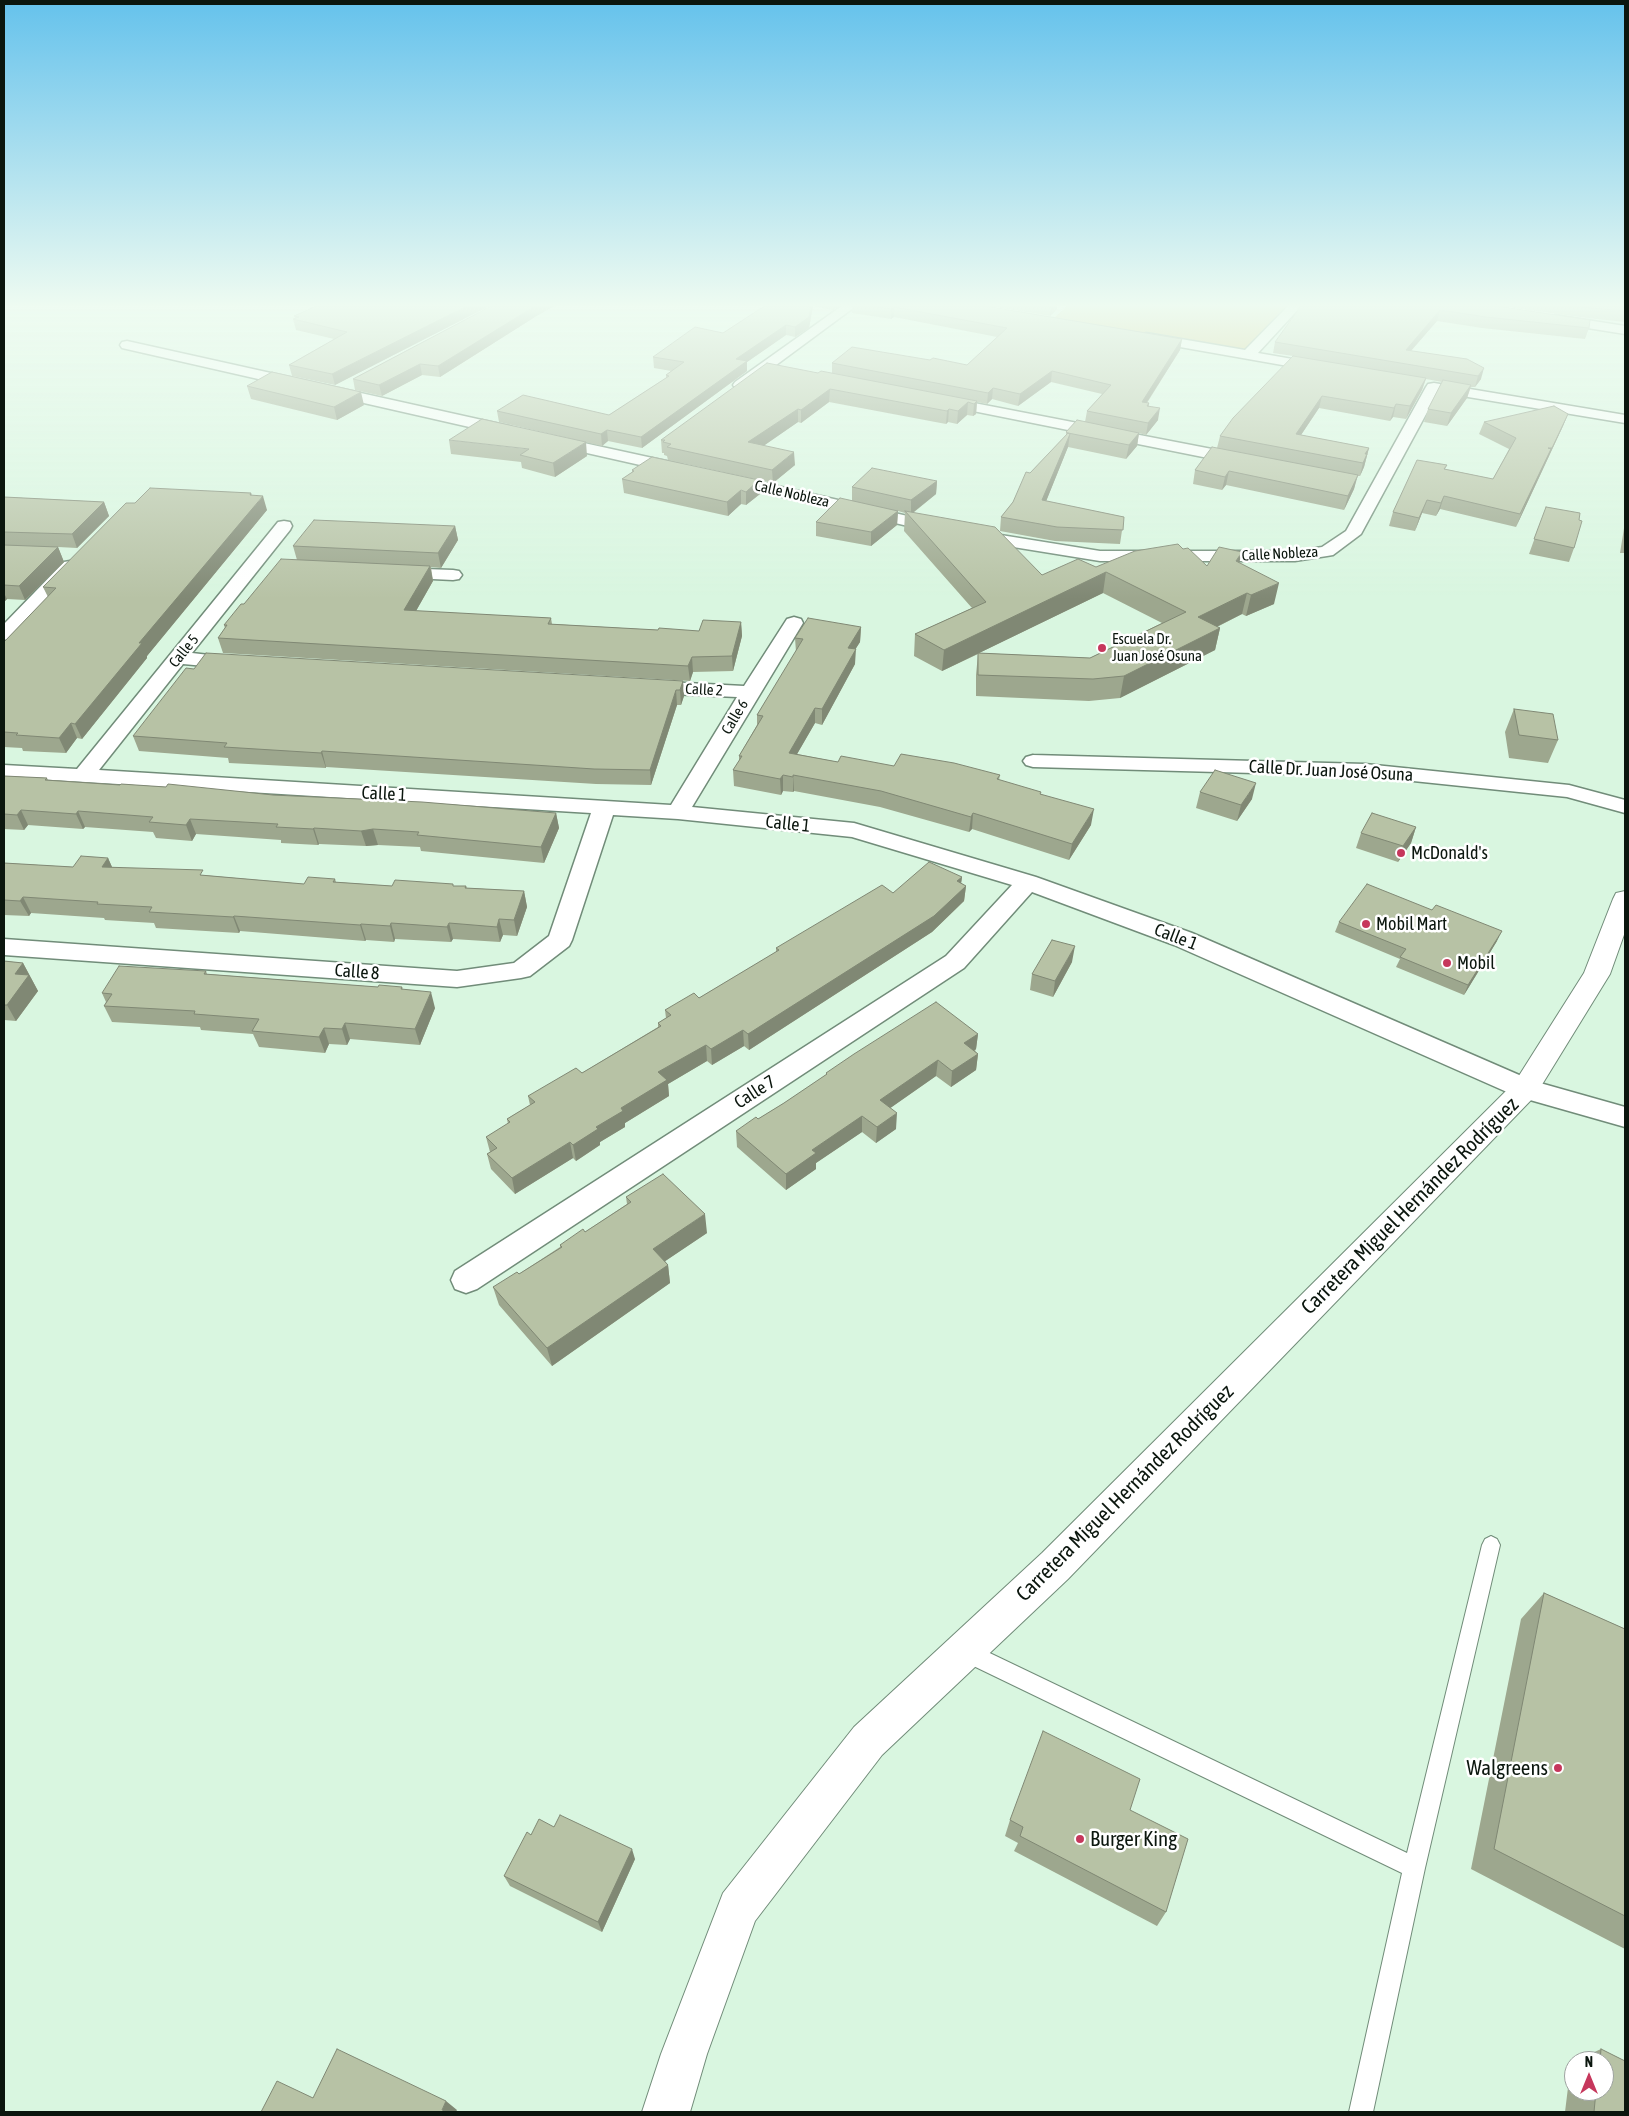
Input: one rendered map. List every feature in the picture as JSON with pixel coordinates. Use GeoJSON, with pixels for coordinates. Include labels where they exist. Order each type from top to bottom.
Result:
{"type":"FeatureCollection","features":[{"type":"Feature","properties":{"kind":"street"},"geometry":{"type":"LineString","coordinates":[[375,402],[696,473]]}},
{"type":"Feature","properties":{"kind":"street"},"geometry":{"type":"LineString","coordinates":[[950,402],[1253,462]]}},
{"type":"Feature","properties":{"kind":"street","name":"Calle Nobleza"},"geometry":{"type":"LineString","coordinates":[[715,477],[990,540],[1100,556],[1295,556],[1327,552],[1354,534],[1380,487],[1421,402]]}},
{"type":"Feature","properties":{"kind":"street","name":"Calle Nobleza"},"geometry":{"type":"LineString","coordinates":[[1522,402],[1625,419]]}},
{"type":"Feature","properties":{"kind":"street"},"geometry":{"type":"LineString","coordinates":[[638,460],[654,448]]}},
{"type":"Feature","properties":{"kind":"street"},"geometry":{"type":"LineString","coordinates":[[1361,483],[1380,487]]}},
{"type":"Feature","properties":{"kind":"street","name":"Calle 5"},"geometry":{"type":"LineString","coordinates":[[83,776],[178,658],[262,566],[284,526]]}},
{"type":"Feature","properties":{"kind":"street"},"geometry":{"type":"LineString","coordinates":[[4,634],[80,555],[61,554]]}},
{"type":"Feature","properties":{"kind":"street"},"geometry":{"type":"LineString","coordinates":[[384,572],[453,575]]}},
{"type":"Feature","properties":{"kind":"street","name":"Calle 6"},"geometry":{"type":"LineString","coordinates":[[678,812],[794,623]]}},
{"type":"Feature","properties":{"kind":"street"},"geometry":{"type":"LineString","coordinates":[[178,658],[255,664]]}},
{"type":"Feature","properties":{"kind":"street","name":"Calle 2"},"geometry":{"type":"LineString","coordinates":[[631,686],[750,692]]}},
{"type":"Feature","properties":{"kind":"street","name":"Calle Dr. Juan José Osuna"},"geometry":{"type":"LineString","coordinates":[[1033,761],[1365,770],[1569,791],[1625,806]]}},
{"type":"Feature","properties":{"kind":"street","name":"Calle 1"},"geometry":{"type":"LineString","coordinates":[[4,771],[678,812],[854,830],[1028,882],[1190,942],[1525,1089],[1625,1117]]}},
{"type":"Feature","properties":{"kind":"street","name":"Calle 8"},"geometry":{"type":"LineString","coordinates":[[4,947],[457,979],[521,970],[560,940],[604,808]]}},
{"type":"Feature","properties":{"kind":"street","name":"Calle 7"},"geometry":{"type":"LineString","coordinates":[[466,1280],[955,962],[1028,882]]}},
{"type":"Feature","properties":{"kind":"street","name":"Carretera Miguel Hernández Rodríguez"},"geometry":{"type":"LineString","coordinates":[[666,2112],[684,2054],[738,1908],[868,1741],[963,1650],[1055,1566],[1525,1089],[1597,974],[1625,899]]}},
{"type":"Feature","properties":{"kind":"lane"},"geometry":{"type":"LineString","coordinates":[[1361,2112],[1414,1868],[1491,1544]]}},
{"type":"Feature","properties":{"kind":"lane"},"geometry":{"type":"LineString","coordinates":[[963,1650],[1414,1868]]}},
{"type":"Feature","properties":{"kind":"building"},"geometry":{"type":"Polygon","coordinates":[[[312,402],[343,402],[334,407],[312,402]]]}},
{"type":"Feature","properties":{"kind":"building"},"geometry":{"type":"Polygon","coordinates":[[[512,402],[552,402],[609,415],[629,402],[690,402],[641,437],[607,430],[601,434],[497,411],[512,402]]]}},
{"type":"Feature","properties":{"kind":"building"},"geometry":{"type":"Polygon","coordinates":[[[714,402],[812,402],[748,442],[794,452],[772,470],[667,447],[671,444],[661,440],[714,402]]]}},
{"type":"Feature","properties":{"kind":"building"},"geometry":{"type":"Polygon","coordinates":[[[898,402],[976,402],[974,404],[968,402],[958,411],[949,409],[947,411],[898,402]]]}},
{"type":"Feature","properties":{"kind":"building"},"geometry":{"type":"Polygon","coordinates":[[[1096,402],[1142,402],[1149,403],[1147,406],[1160,408],[1148,423],[1087,411],[1096,402]]]}},
{"type":"Feature","properties":{"kind":"building"},"geometry":{"type":"Polygon","coordinates":[[[1249,402],[1318,402],[1296,434],[1369,448],[1363,463],[1220,436],[1233,418],[1249,402]]]}},
{"type":"Feature","properties":{"kind":"building"},"geometry":{"type":"Polygon","coordinates":[[[1356,402],[1412,402],[1410,406],[1396,404],[1394,408],[1356,402]]]}},
{"type":"Feature","properties":{"kind":"building"},"geometry":{"type":"Polygon","coordinates":[[[1432,402],[1459,402],[1451,413],[1428,409],[1432,402]]]}},
{"type":"Feature","properties":{"kind":"building"},"geometry":{"type":"Polygon","coordinates":[[[1554,406],[1568,414],[1552,448],[1548,448],[1551,449],[1520,514],[1444,496],[1441,503],[1427,500],[1419,518],[1393,512],[1417,460],[1447,465],[1444,469],[1493,479],[1516,438],[1484,422],[1554,406]]]}},
{"type":"Feature","properties":{"kind":"building"},"geometry":{"type":"Polygon","coordinates":[[[482,419],[586,442],[553,463],[520,455],[529,449],[449,440],[482,419]]]}},
{"type":"Feature","properties":{"kind":"building"},"geometry":{"type":"Polygon","coordinates":[[[1077,420],[1139,433],[1129,445],[1066,432],[1077,420]]]}},
{"type":"Feature","properties":{"kind":"building"},"geometry":{"type":"Polygon","coordinates":[[[1068,433],[1070,434],[1042,500],[1124,517],[1123,530],[1057,527],[1001,517],[1013,502],[1026,472],[1030,473],[1068,433]]]}},
{"type":"Feature","properties":{"kind":"building"},"geometry":{"type":"Polygon","coordinates":[[[1212,447],[1358,475],[1348,496],[1229,471],[1225,477],[1195,470],[1212,447]]]}},
{"type":"Feature","properties":{"kind":"building"},"geometry":{"type":"Polygon","coordinates":[[[652,457],[759,480],[746,492],[741,490],[727,502],[622,479],[652,457]]]}},
{"type":"Feature","properties":{"kind":"building"},"geometry":{"type":"Polygon","coordinates":[[[872,468],[937,481],[911,500],[852,487],[872,468]]]}},
{"type":"Feature","properties":{"kind":"building"},"geometry":{"type":"Polygon","coordinates":[[[150,488],[251,493],[250,495],[263,496],[139,643],[142,643],[75,724],[71,723],[59,738],[16,735],[18,733],[4,732],[4,642],[56,588],[43,587],[126,503],[135,503],[150,488]]]}},
{"type":"Feature","properties":{"kind":"building"},"geometry":{"type":"Polygon","coordinates":[[[4,497],[104,502],[72,534],[4,532],[4,497]]]}},
{"type":"Feature","properties":{"kind":"building"},"geometry":{"type":"Polygon","coordinates":[[[840,498],[898,511],[871,532],[816,522],[840,498]]]}},
{"type":"Feature","properties":{"kind":"building"},"geometry":{"type":"Polygon","coordinates":[[[1546,507],[1580,513],[1579,520],[1582,521],[1574,548],[1534,539],[1546,507]]]}},
{"type":"Feature","properties":{"kind":"building"},"geometry":{"type":"Polygon","coordinates":[[[905,511],[995,527],[1042,575],[1078,559],[1096,567],[1135,551],[1178,544],[1183,549],[1188,548],[1207,566],[1219,547],[1242,552],[1236,561],[1279,583],[1251,595],[1247,593],[1198,617],[1220,628],[1124,676],[1093,679],[978,675],[978,653],[1090,658],[1186,612],[1106,572],[944,650],[915,634],[986,602],[905,511]]]}},
{"type":"Feature","properties":{"kind":"building"},"geometry":{"type":"Polygon","coordinates":[[[314,520],[455,526],[438,553],[293,546],[314,520]]]}},
{"type":"Feature","properties":{"kind":"building"},"geometry":{"type":"Polygon","coordinates":[[[4,545],[58,547],[19,586],[4,585],[4,545]]]}},
{"type":"Feature","properties":{"kind":"building"},"geometry":{"type":"Polygon","coordinates":[[[281,559],[430,566],[404,610],[551,618],[548,624],[658,630],[659,628],[699,631],[703,620],[741,622],[732,656],[692,657],[688,666],[218,638],[227,625],[224,625],[281,559]]]}},
{"type":"Feature","properties":{"kind":"building"},"geometry":{"type":"Polygon","coordinates":[[[808,618],[861,627],[848,648],[856,649],[822,709],[815,708],[789,753],[838,762],[841,756],[894,766],[901,754],[954,763],[1000,775],[997,779],[1041,792],[1040,794],[1094,809],[1072,844],[973,813],[971,817],[881,791],[793,775],[793,777],[783,775],[780,779],[733,770],[742,756],[739,756],[763,716],[757,715],[803,639],[795,638],[808,618]]]}},
{"type":"Feature","properties":{"kind":"building"},"geometry":{"type":"Polygon","coordinates":[[[206,653],[683,681],[680,690],[676,690],[650,770],[594,769],[322,751],[321,753],[224,747],[227,743],[133,736],[186,668],[194,669],[206,653]]]}},
{"type":"Feature","properties":{"kind":"building"},"geometry":{"type":"Polygon","coordinates":[[[1514,709],[1553,714],[1558,740],[1519,735],[1514,709]]]}},
{"type":"Feature","properties":{"kind":"building"},"geometry":{"type":"Polygon","coordinates":[[[1215,770],[1256,783],[1241,805],[1200,792],[1215,770]]]}},
{"type":"Feature","properties":{"kind":"building"},"geometry":{"type":"Polygon","coordinates":[[[4,776],[120,785],[166,787],[168,784],[273,795],[422,802],[556,813],[541,847],[417,835],[419,832],[373,829],[361,831],[276,827],[278,824],[190,819],[186,825],[149,822],[153,817],[78,811],[76,814],[21,810],[17,815],[4,814],[4,776]]]}},
{"type":"Feature","properties":{"kind":"building"},"geometry":{"type":"Polygon","coordinates":[[[1372,813],[1416,827],[1403,846],[1361,833],[1372,813]]]}},
{"type":"Feature","properties":{"kind":"building"},"geometry":{"type":"Polygon","coordinates":[[[81,856],[108,858],[102,867],[203,870],[200,875],[304,884],[308,877],[335,879],[333,882],[392,886],[395,880],[453,884],[453,886],[466,886],[465,888],[524,891],[514,920],[499,919],[497,927],[449,923],[447,927],[391,923],[390,926],[360,925],[149,912],[152,907],[97,904],[98,902],[23,897],[20,901],[4,900],[4,863],[73,867],[81,856]]]}},
{"type":"Feature","properties":{"kind":"building"},"geometry":{"type":"Polygon","coordinates":[[[929,862],[962,877],[957,881],[966,886],[934,916],[748,1034],[743,1030],[711,1049],[706,1045],[658,1072],[667,1080],[621,1108],[623,1111],[596,1127],[598,1129],[573,1145],[570,1142],[512,1178],[487,1154],[497,1148],[486,1137],[510,1122],[507,1119],[535,1102],[528,1096],[576,1068],[582,1073],[661,1026],[658,1023],[671,1015],[665,1010],[694,993],[699,998],[779,950],[776,948],[882,885],[893,893],[929,862]]]}},
{"type":"Feature","properties":{"kind":"building"},"geometry":{"type":"Polygon","coordinates":[[[1367,884],[1432,910],[1436,905],[1502,931],[1468,985],[1400,957],[1406,949],[1339,922],[1367,884]]]}},
{"type":"Feature","properties":{"kind":"building"},"geometry":{"type":"Polygon","coordinates":[[[1052,940],[1075,946],[1055,981],[1032,974],[1052,940]]]}},
{"type":"Feature","properties":{"kind":"building"},"geometry":{"type":"Polygon","coordinates":[[[4,961],[23,963],[15,974],[29,975],[7,1005],[4,1005],[4,961]]]}},
{"type":"Feature","properties":{"kind":"building"},"geometry":{"type":"Polygon","coordinates":[[[119,966],[206,971],[204,974],[378,987],[379,985],[431,992],[415,1029],[345,1023],[342,1029],[324,1028],[319,1037],[252,1031],[259,1019],[194,1014],[195,1011],[104,1006],[112,994],[102,993],[119,966]]]}},
{"type":"Feature","properties":{"kind":"building"},"geometry":{"type":"Polygon","coordinates":[[[936,1002],[978,1034],[964,1043],[978,1054],[952,1071],[938,1060],[880,1100],[897,1113],[877,1127],[862,1116],[812,1150],[816,1153],[786,1174],[736,1131],[756,1117],[758,1119],[784,1103],[854,1054],[936,1002]]]}},
{"type":"Feature","properties":{"kind":"building"},"geometry":{"type":"Polygon","coordinates":[[[663,1174],[705,1214],[653,1249],[668,1265],[547,1348],[493,1287],[517,1272],[519,1274],[562,1247],[560,1245],[583,1229],[585,1232],[631,1202],[626,1197],[663,1174]]]}},
{"type":"Feature","properties":{"kind":"building","name":"Walgreens"},"geometry":{"type":"Polygon","coordinates":[[[1544,1593],[1625,1629],[1625,1916],[1494,1849],[1544,1593]]]}},
{"type":"Feature","properties":{"kind":"building","name":"Burger King"},"geometry":{"type":"Polygon","coordinates":[[[1043,1731],[1140,1779],[1130,1810],[1188,1839],[1166,1912],[1020,1836],[1023,1827],[1010,1820],[1043,1731]]]}},
{"type":"Feature","properties":{"kind":"building"},"geometry":{"type":"Polygon","coordinates":[[[560,1815],[632,1849],[598,1922],[504,1876],[527,1832],[531,1835],[539,1819],[554,1827],[560,1815]]]}},
{"type":"Feature","properties":{"kind":"building"},"geometry":{"type":"Polygon","coordinates":[[[337,2049],[446,2101],[442,2110],[448,2112],[261,2112],[277,2081],[313,2098],[337,2049]]]}},
{"type":"Feature","properties":{"kind":"building"},"geometry":{"type":"Polygon","coordinates":[[[1614,2056],[1625,2061],[1625,2112],[1594,2112],[1595,2101],[1614,2101],[1614,2056]]]}},
{"type":"Feature","properties":{"kind":"place","name":"Escuela Dr. Juan José Osuna"},"geometry":{"type":"Point","coordinates":[1102,648]}},
{"type":"Feature","properties":{"kind":"place","name":"McDonald's"},"geometry":{"type":"Point","coordinates":[1401,853]}},
{"type":"Feature","properties":{"kind":"place","name":"Mobil Mart"},"geometry":{"type":"Point","coordinates":[1366,924]}},
{"type":"Feature","properties":{"kind":"place","name":"Mobil"},"geometry":{"type":"Point","coordinates":[1447,963]}},
{"type":"Feature","properties":{"kind":"place","name":"Walgreens"},"geometry":{"type":"Point","coordinates":[1558,1768]}},
{"type":"Feature","properties":{"kind":"place","name":"Burger King"},"geometry":{"type":"Point","coordinates":[1080,1839]}}]}
